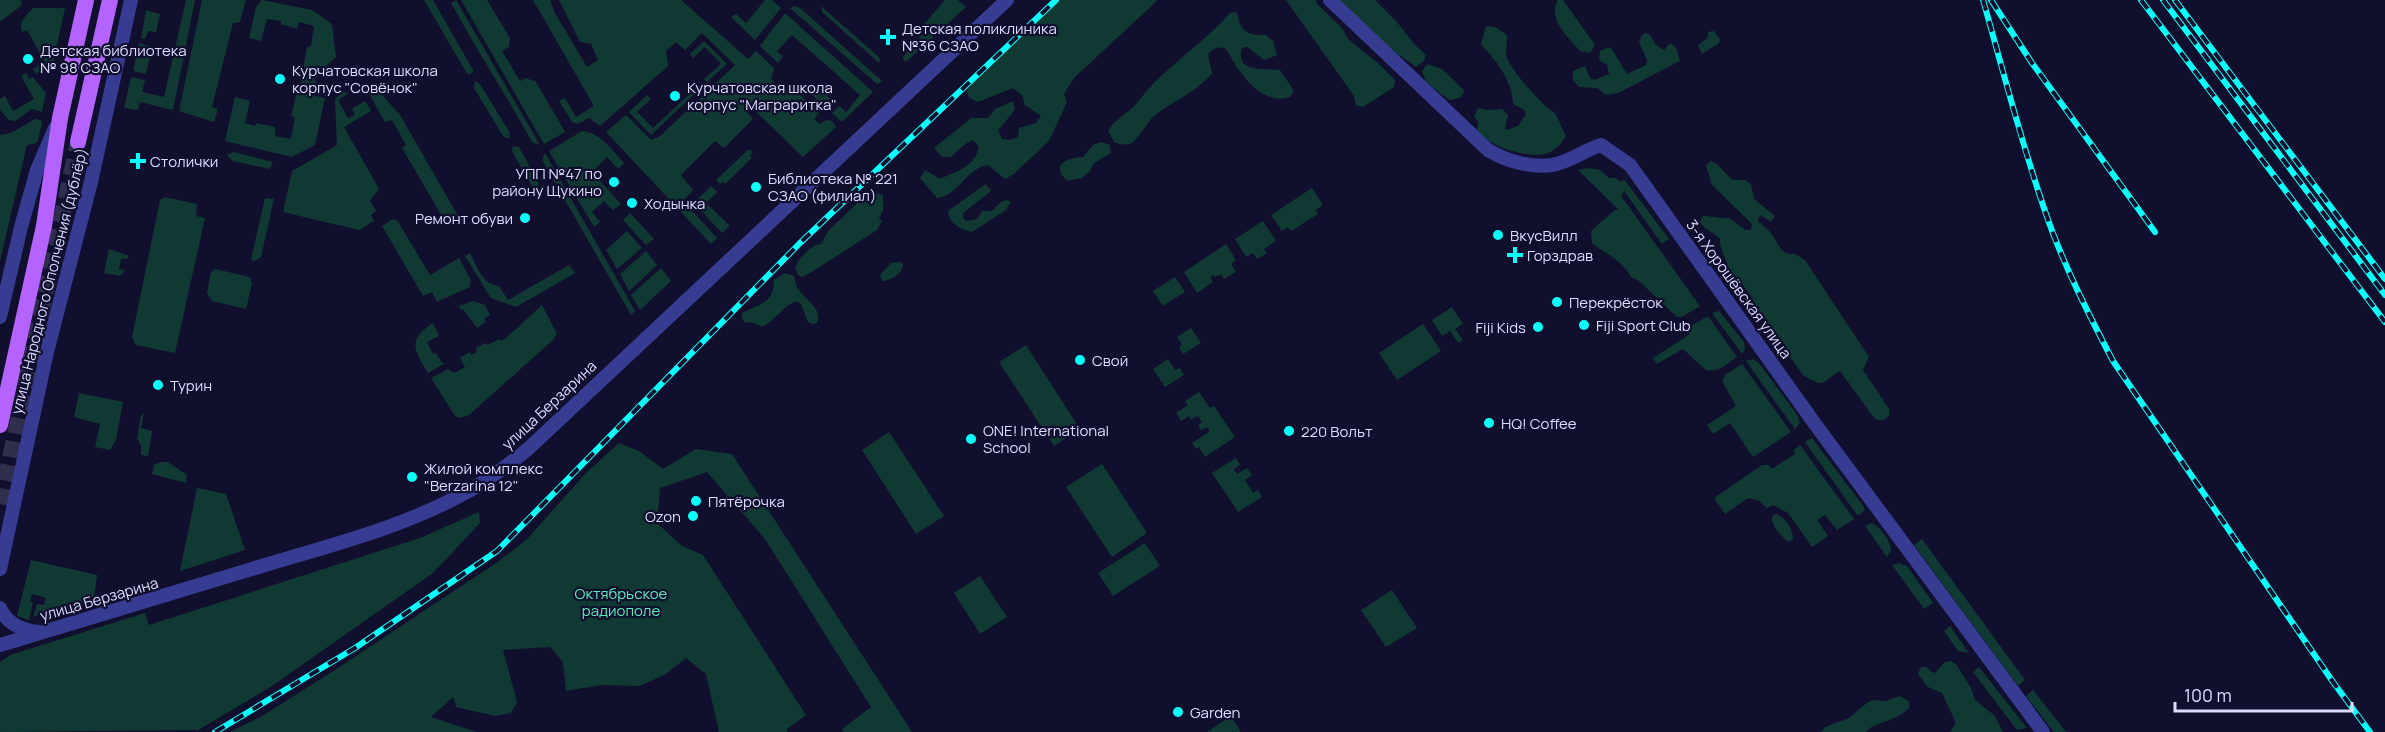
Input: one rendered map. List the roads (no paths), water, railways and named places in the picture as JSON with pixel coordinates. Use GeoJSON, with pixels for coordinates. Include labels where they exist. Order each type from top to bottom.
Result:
{"type":"FeatureCollection","features":[{"type":"Feature","properties":{"kind":"main road"},"geometry":{"type":"LineString","coordinates":[[0,424],[44,226],[60,118],[86,0]]}},
{"type":"Feature","properties":{"kind":"main road"},"geometry":{"type":"LineString","coordinates":[[78,142],[110,0]]}},
{"type":"Feature","properties":{"kind":"street","name":"улица Народного Ополчения (дублёр)"},"geometry":{"type":"LineString","coordinates":[[0,570],[47,352],[91,182],[131,0]]}},
{"type":"Feature","properties":{"kind":"street","name":"улица Берзарина"},"geometry":{"type":"LineString","coordinates":[[0,645],[179,593],[380,530],[426,513],[496,474],[528,449],[1007,0]]}},
{"type":"Feature","properties":{"kind":"street","name":"3-я Хорошёвская улица"},"geometry":{"type":"LineString","coordinates":[[1330,0],[1497,156],[1516,162],[1553,165],[1601,145],[1630,165],[1815,424],[2043,732]]}},
{"type":"Feature","properties":{"kind":"street"},"geometry":{"type":"LineString","coordinates":[[0,317],[21,226],[37,170],[60,118]]}},
{"type":"Feature","properties":{"kind":"street"},"geometry":{"type":"LineString","coordinates":[[0,608],[4,617],[18,627],[40,633]]}},
{"type":"Feature","properties":{"kind":"tunnel"},"geometry":{"type":"LineString","coordinates":[[0,504],[78,142]]}},
{"type":"Feature","properties":{"kind":"railway"},"geometry":{"type":"LineString","coordinates":[[215,732],[355,648],[497,551],[800,243],[1056,0]]}},
{"type":"Feature","properties":{"kind":"railway"},"geometry":{"type":"LineString","coordinates":[[1983,0],[2020,132],[2052,230],[2076,287],[2113,361],[2333,682],[2370,732]]}},
{"type":"Feature","properties":{"kind":"railway"},"geometry":{"type":"LineString","coordinates":[[1991,0],[2032,63],[2155,232]]}},
{"type":"Feature","properties":{"kind":"railway"},"geometry":{"type":"LineString","coordinates":[[2141,0],[2385,322]]}},
{"type":"Feature","properties":{"kind":"railway"},"geometry":{"type":"LineString","coordinates":[[2163,0],[2385,295]]}},
{"type":"Feature","properties":{"kind":"railway"},"geometry":{"type":"LineString","coordinates":[[2175,0],[2385,279]]}},
{"type":"Feature","properties":{"kind":"place","name":"Детская поликлиника №36 СЗАО"},"geometry":{"type":"Point","coordinates":[888,37]}},
{"type":"Feature","properties":{"kind":"place","name":"Детская библиотека № 98 СЗАО"},"geometry":{"type":"Point","coordinates":[28,59]}},
{"type":"Feature","properties":{"kind":"place","name":"Курчатовская школа корпус \"Совёнок\""},"geometry":{"type":"Point","coordinates":[280,79]}},
{"type":"Feature","properties":{"kind":"place","name":"Курчатовская школа корпус \"Маграритка\""},"geometry":{"type":"Point","coordinates":[675,96]}},
{"type":"Feature","properties":{"kind":"place","name":"Столички"},"geometry":{"type":"Point","coordinates":[138,161]}},
{"type":"Feature","properties":{"kind":"place","name":"УПП №47 по району Щукино"},"geometry":{"type":"Point","coordinates":[614,182]}},
{"type":"Feature","properties":{"kind":"place","name":"Библиотека № 221 СЗАО (филиал)"},"geometry":{"type":"Point","coordinates":[756,187]}},
{"type":"Feature","properties":{"kind":"place","name":"Ходынка"},"geometry":{"type":"Point","coordinates":[632,203]}},
{"type":"Feature","properties":{"kind":"place","name":"Ремонт обуви"},"geometry":{"type":"Point","coordinates":[525,218]}},
{"type":"Feature","properties":{"kind":"place","name":"ВкусВилл"},"geometry":{"type":"Point","coordinates":[1498,235]}},
{"type":"Feature","properties":{"kind":"place","name":"Горздрав"},"geometry":{"type":"Point","coordinates":[1515,255]}},
{"type":"Feature","properties":{"kind":"place","name":"Перекрёсток"},"geometry":{"type":"Point","coordinates":[1557,302]}},
{"type":"Feature","properties":{"kind":"place","name":"Fiji Sport Club"},"geometry":{"type":"Point","coordinates":[1584,325]}},
{"type":"Feature","properties":{"kind":"place","name":"Fiji Kids"},"geometry":{"type":"Point","coordinates":[1538,327]}},
{"type":"Feature","properties":{"kind":"place","name":"Свой"},"geometry":{"type":"Point","coordinates":[1080,360]}},
{"type":"Feature","properties":{"kind":"place","name":"Турин"},"geometry":{"type":"Point","coordinates":[158,385]}},
{"type":"Feature","properties":{"kind":"place","name":"HQ! Coffee"},"geometry":{"type":"Point","coordinates":[1489,423]}},
{"type":"Feature","properties":{"kind":"place","name":"220 Вольт"},"geometry":{"type":"Point","coordinates":[1289,431]}},
{"type":"Feature","properties":{"kind":"place","name":"ONE! International School"},"geometry":{"type":"Point","coordinates":[971,439]}},
{"type":"Feature","properties":{"kind":"place","name":"Жилой комплекс \"Berzarina 12\""},"geometry":{"type":"Point","coordinates":[412,477]}},
{"type":"Feature","properties":{"kind":"place","name":"Пятёрочка"},"geometry":{"type":"Point","coordinates":[696,501]}},
{"type":"Feature","properties":{"kind":"place","name":"Ozon"},"geometry":{"type":"Point","coordinates":[693,516]}},
{"type":"Feature","properties":{"kind":"place","name":"Garden"},"geometry":{"type":"Point","coordinates":[1178,712]}},
{"type":"Feature","properties":{"kind":"park label","name":"Октябрьское радиополе"},"geometry":{"type":"Point","coordinates":[621,602]}}]}
